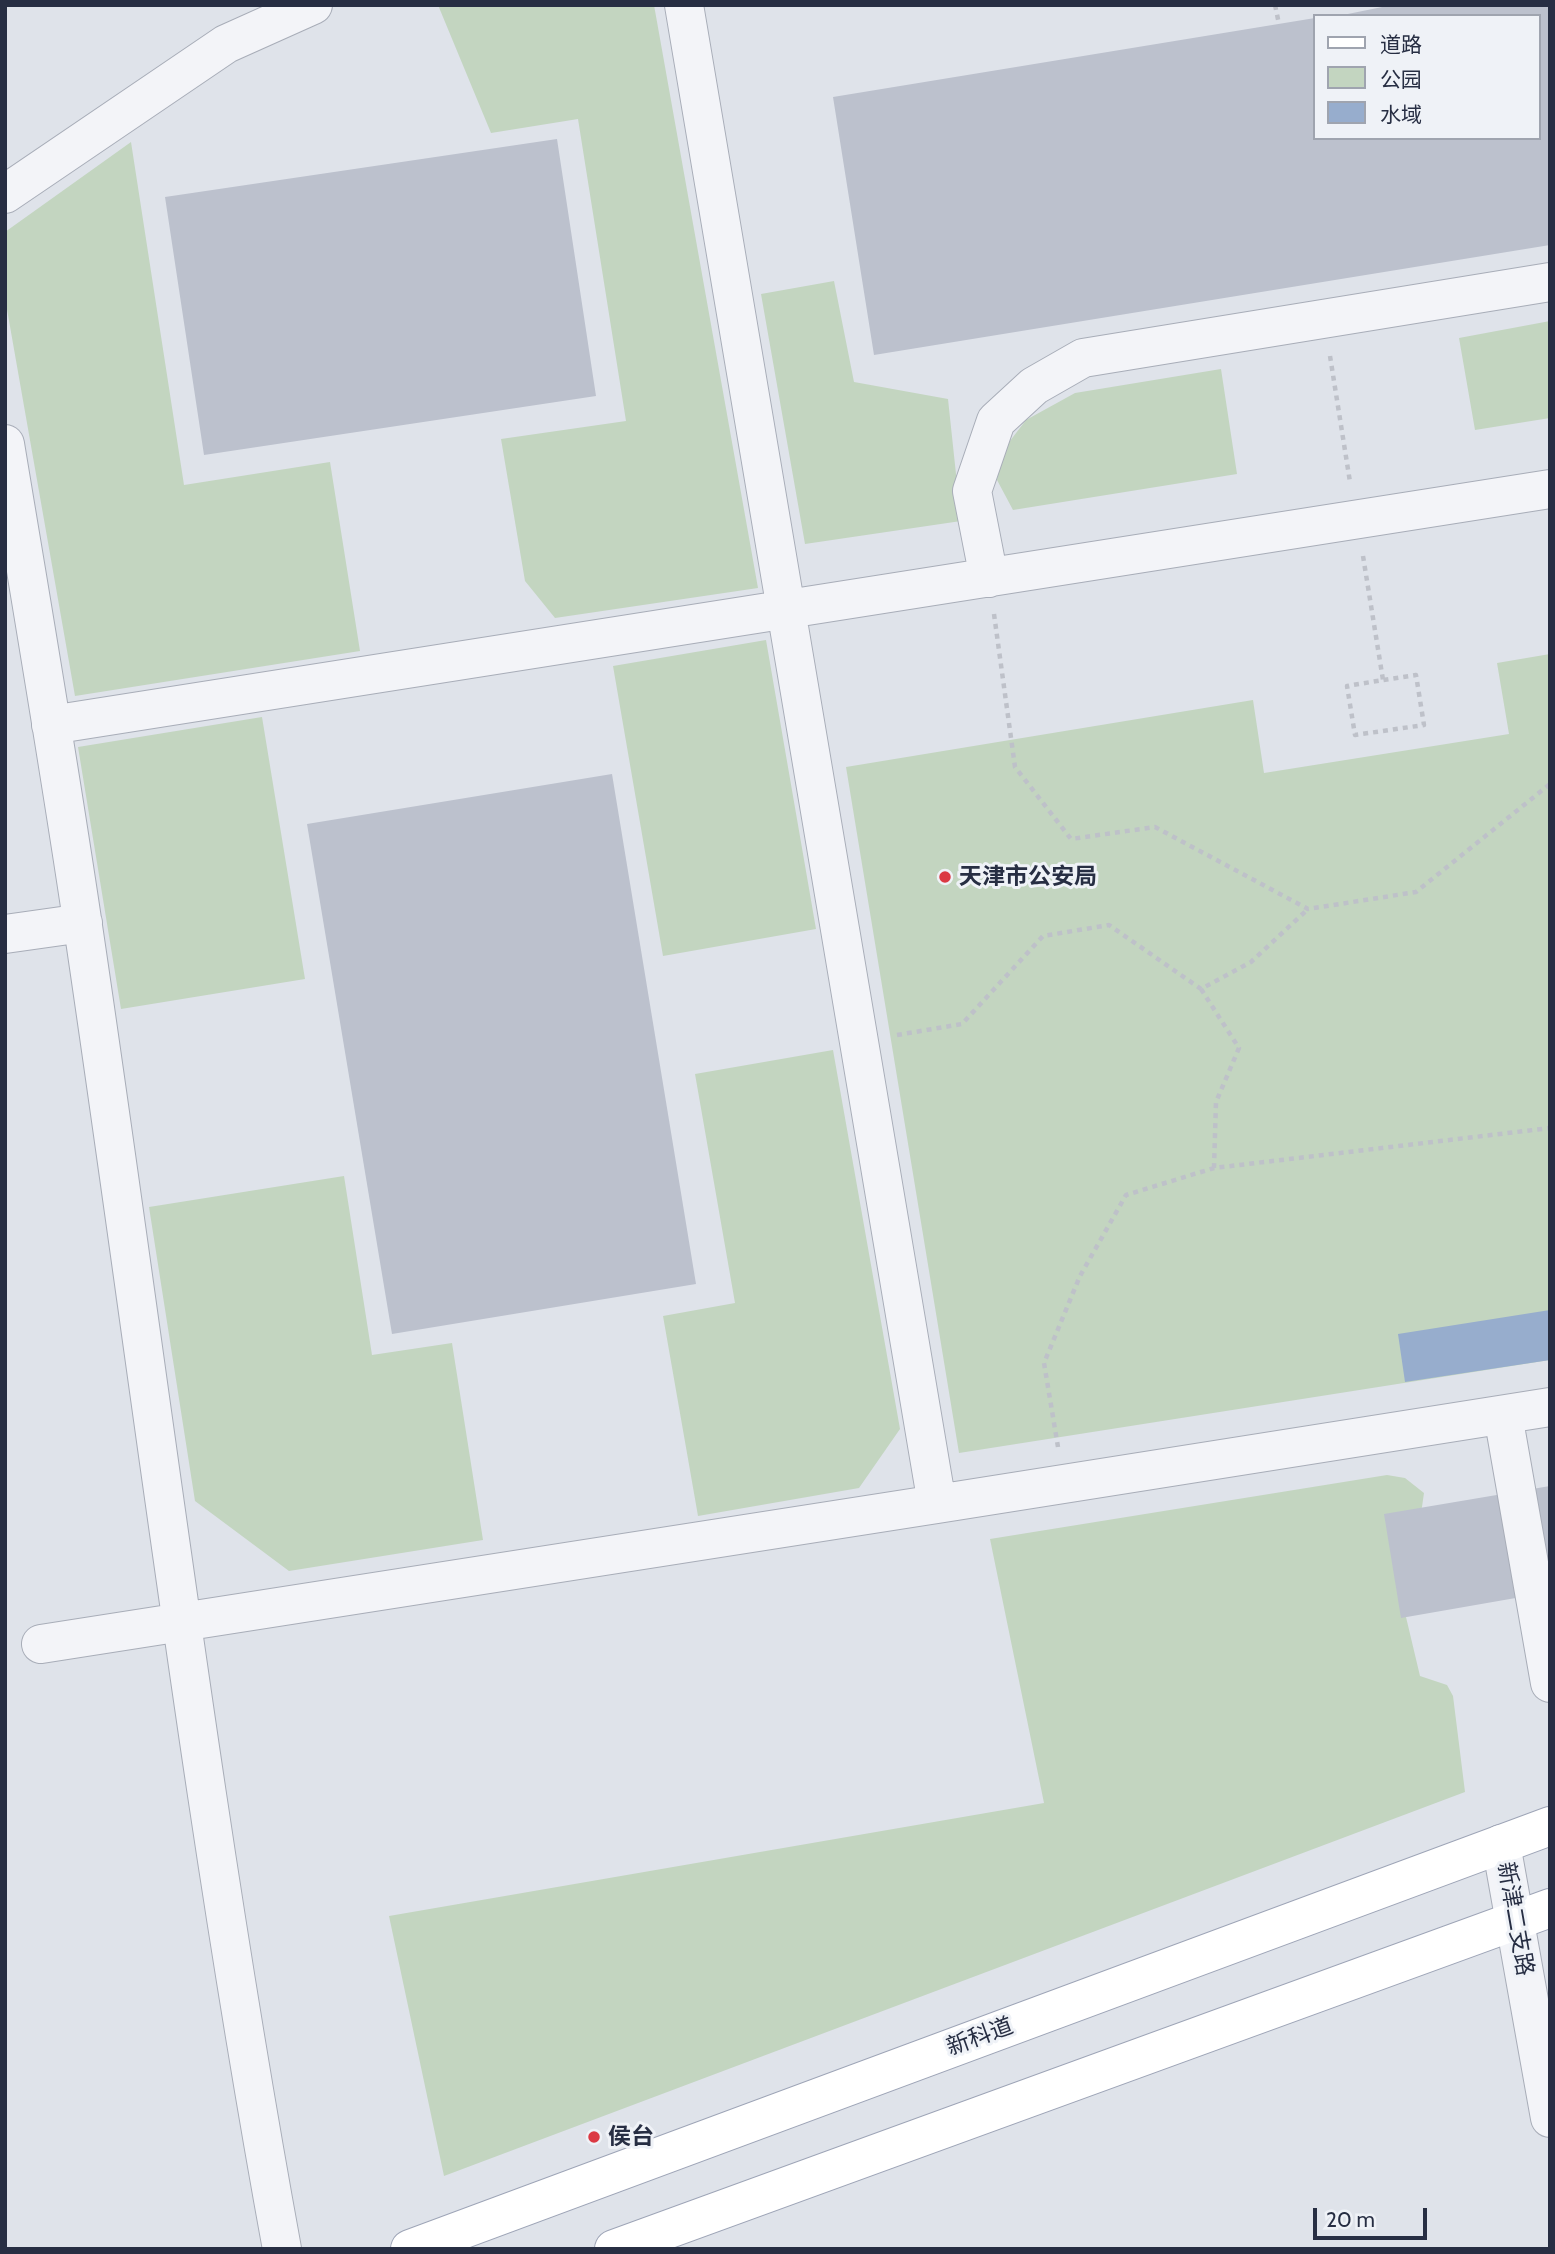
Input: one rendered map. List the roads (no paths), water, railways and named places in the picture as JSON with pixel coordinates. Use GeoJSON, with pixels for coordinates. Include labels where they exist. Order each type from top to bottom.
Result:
{"type":"FeatureCollection","features":[{"type":"Feature","properties":{"kind":"main road","name":"新科道"},"geometry":{"type":"LineString","coordinates":[[411,2249],[1550,1826]]}},
{"type":"Feature","properties":{"kind":"main road"},"geometry":{"type":"LineString","coordinates":[[614,2249],[1533,1914]]}},
{"type":"Feature","properties":{"kind":"street"},"geometry":{"type":"LineString","coordinates":[[5,194],[226,44],[313,5]]}},
{"type":"Feature","properties":{"kind":"street"},"geometry":{"type":"LineString","coordinates":[[684,5],[937,1504]]}},
{"type":"Feature","properties":{"kind":"street"},"geometry":{"type":"LineString","coordinates":[[989,578],[972,491],[996,421],[1034,386],[1083,358],[1550,282]]}},
{"type":"Feature","properties":{"kind":"street"},"geometry":{"type":"LineString","coordinates":[[5,444],[83,923],[182,1622],[257,2110],[282,2249]]}},
{"type":"Feature","properties":{"kind":"street"},"geometry":{"type":"LineString","coordinates":[[51,725],[1550,489]]}},
{"type":"Feature","properties":{"kind":"street"},"geometry":{"type":"LineString","coordinates":[[5,934],[83,923]]}},
{"type":"Feature","properties":{"kind":"street"},"geometry":{"type":"LineString","coordinates":[[41,1644],[1550,1407]]}},
{"type":"Feature","properties":{"kind":"street"},"geometry":{"type":"LineString","coordinates":[[1503,1415],[1550,1683]]}},
{"type":"Feature","properties":{"kind":"street","name":"新津二支路"},"geometry":{"type":"LineString","coordinates":[[1501,1844],[1533,1914],[1550,2118]]}},
{"type":"Feature","properties":{"kind":"water"},"geometry":{"type":"Polygon","coordinates":[[[1550,1310],[1550,1360],[1405,1382],[1398,1334],[1550,1310]]]}},
{"type":"Feature","properties":{"kind":"place","name":"天津市公安局"},"geometry":{"type":"Point","coordinates":[945,877]}},
{"type":"Feature","properties":{"kind":"place","name":"侯台"},"geometry":{"type":"Point","coordinates":[594,2137]}}]}
